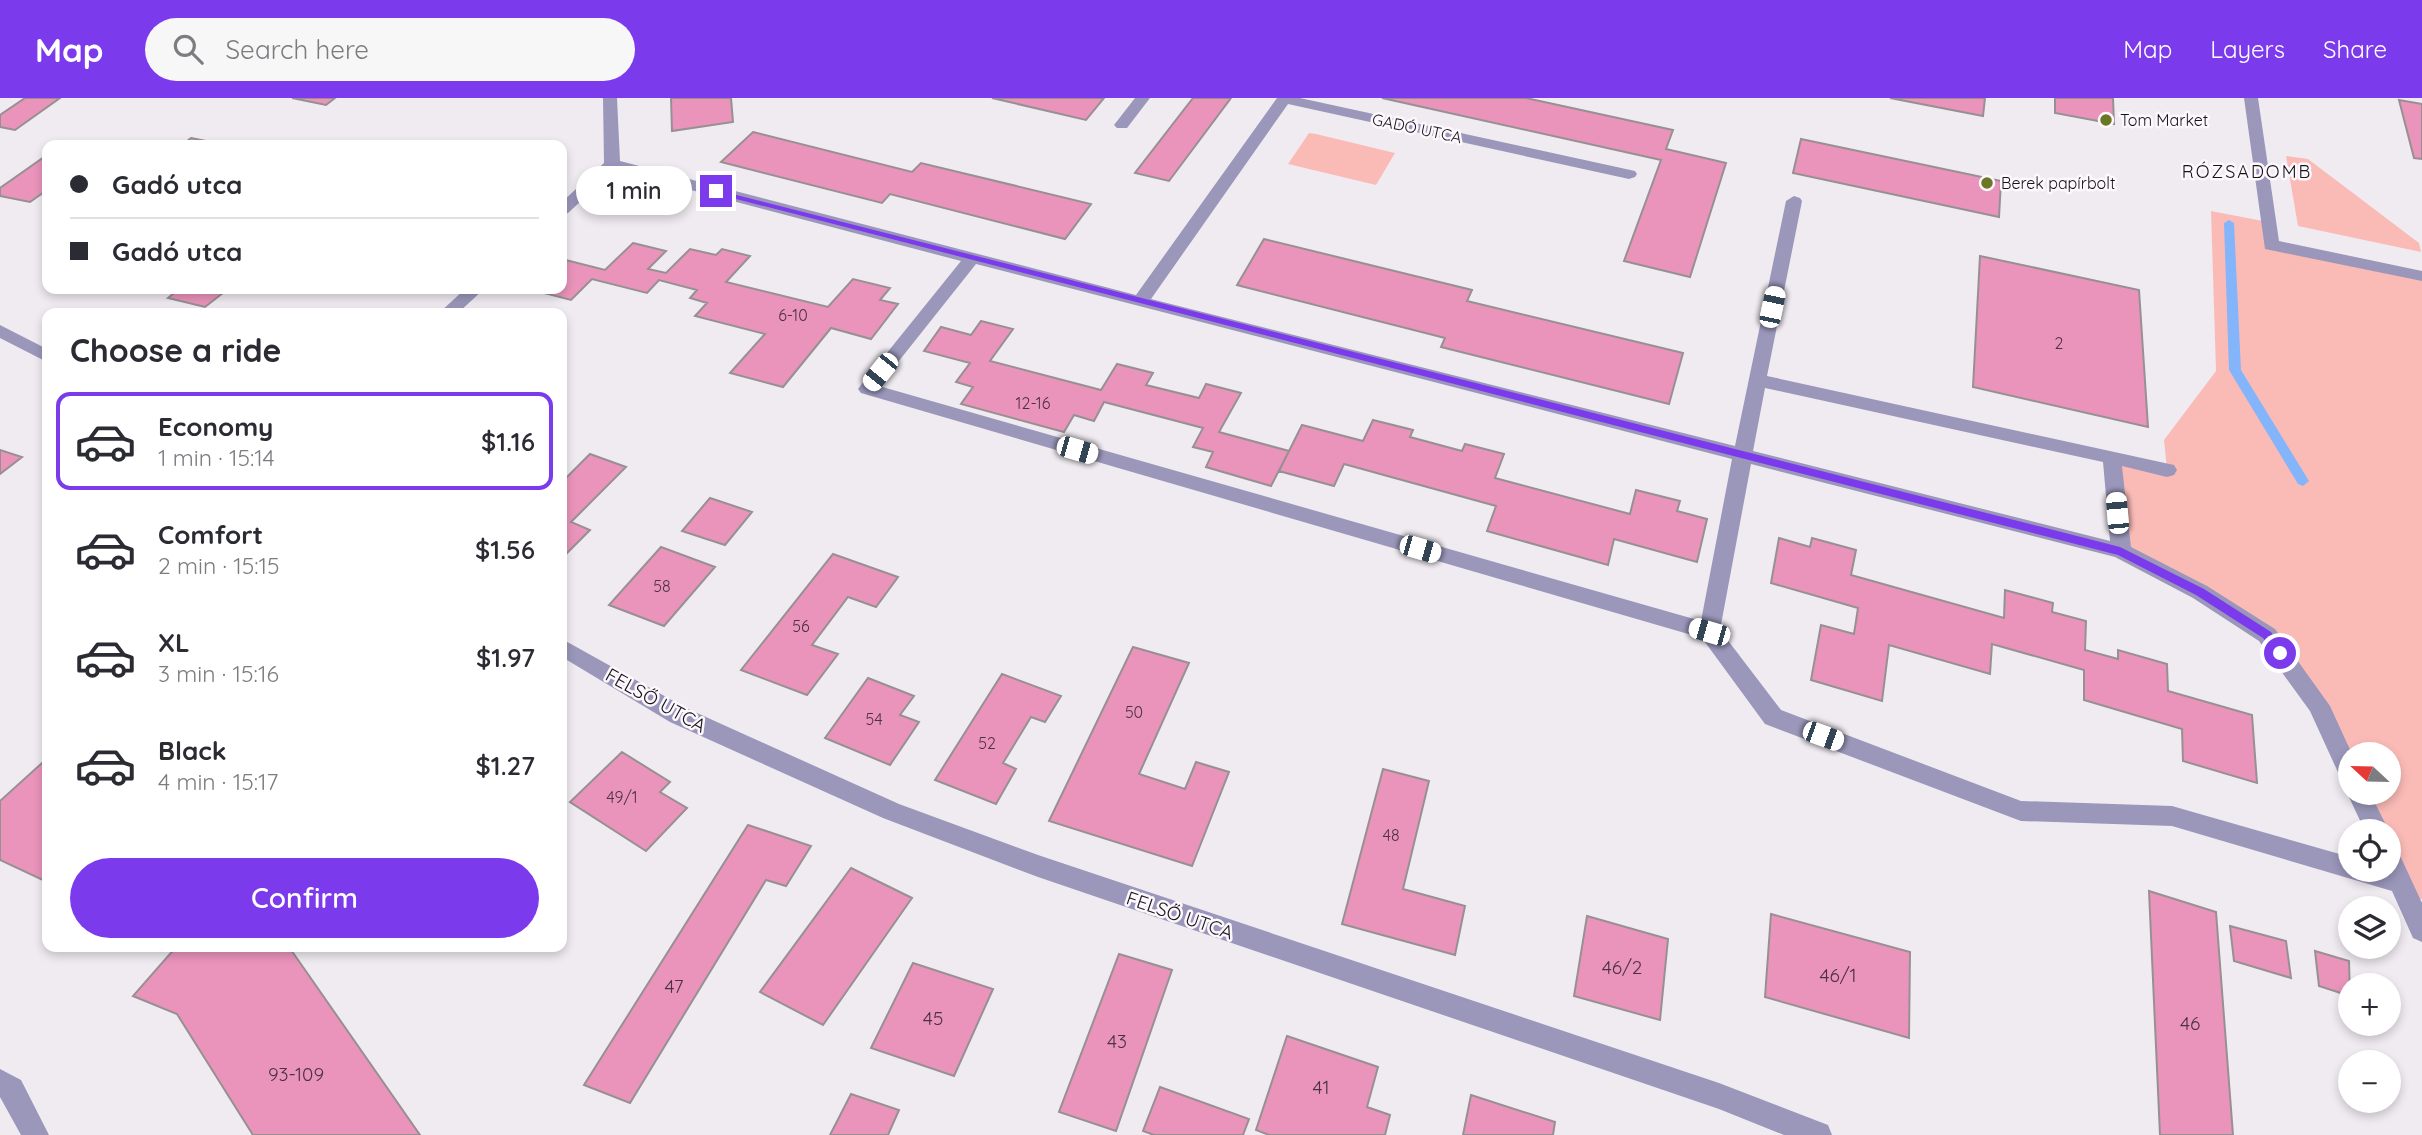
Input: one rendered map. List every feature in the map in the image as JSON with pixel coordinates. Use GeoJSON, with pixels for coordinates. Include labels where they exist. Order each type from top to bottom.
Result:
{"type":"FeatureCollection","features":[{"type":"Feature","properties":{"kind":"street"},"geometry":{"type":"LineString","coordinates":[[567,204],[612,164],[610,98]]}},
{"type":"Feature","properties":{"kind":"street"},"geometry":{"type":"LineString","coordinates":[[1122,124],[1143,98]]}},
{"type":"Feature","properties":{"kind":"street"},"geometry":{"type":"LineString","coordinates":[[2251,98],[2271,245],[2422,276]]}},
{"type":"Feature","properties":{"kind":"street","name":"GADÓ UTCA"},"geometry":{"type":"LineString","coordinates":[[1140,302],[1284,99],[1629,174]]}},
{"type":"Feature","properties":{"kind":"street"},"geometry":{"type":"LineString","coordinates":[[612,164],[1140,302],[2120,551],[2200,592],[2267,635],[2319,706],[2338,748]]}},
{"type":"Feature","properties":{"kind":"street"},"geometry":{"type":"LineString","coordinates":[[1709,632],[1794,201]]}},
{"type":"Feature","properties":{"kind":"street"},"geometry":{"type":"LineString","coordinates":[[972,258],[867,388],[1709,632],[1773,717],[2021,811],[2172,816],[2338,864]]}},
{"type":"Feature","properties":{"kind":"street"},"geometry":{"type":"LineString","coordinates":[[454,308],[469,294]]}},
{"type":"Feature","properties":{"kind":"street"},"geometry":{"type":"LineString","coordinates":[[1,332],[42,353]]}},
{"type":"Feature","properties":{"kind":"street"},"geometry":{"type":"LineString","coordinates":[[1757,380],[2167,470]]}},
{"type":"Feature","properties":{"kind":"street"},"geometry":{"type":"LineString","coordinates":[[2112,457],[2120,551]]}},
{"type":"Feature","properties":{"kind":"street","name":"FELSŐ UTCA"},"geometry":{"type":"LineString","coordinates":[[567,650],[677,715],[891,811],[1064,875],[1719,1096],[1818,1135]]}},
{"type":"Feature","properties":{"kind":"street"},"geometry":{"type":"LineString","coordinates":[[2400,882],[2422,930]]}},
{"type":"Feature","properties":{"kind":"street"},"geometry":{"type":"LineString","coordinates":[[0,1082],[12,1089],[35,1135]]}},
{"type":"Feature","properties":{"kind":"shaded area"},"geometry":{"type":"Polygon","coordinates":[[[1309,133],[1395,153],[1376,185],[1288,164],[1309,133]]]}},
{"type":"Feature","properties":{"kind":"shaded area"},"geometry":{"type":"Polygon","coordinates":[[[2286,156],[2308,159],[2419,243],[2421,252],[2298,226],[2286,156]]]}},
{"type":"Feature","properties":{"kind":"shaded area"},"geometry":{"type":"Polygon","coordinates":[[[2211,211],[2268,222],[2271,245],[2422,276],[2422,899],[2408,899],[2400,882],[2401,819],[2371,819],[2365,805],[2401,805],[2401,742],[2342,742],[2267,635],[2121,551],[2112,457],[2167,469],[2164,440],[2216,371],[2211,211]]]}},
{"type":"Feature","properties":{"kind":"building"},"geometry":{"type":"Polygon","coordinates":[[[25,98],[60,98],[15,130],[0,127],[0,115],[25,98]]]}},
{"type":"Feature","properties":{"kind":"building"},"geometry":{"type":"Polygon","coordinates":[[[292,98],[335,98],[326,105],[292,98]]]}},
{"type":"Feature","properties":{"kind":"building"},"geometry":{"type":"Polygon","coordinates":[[[671,98],[731,98],[733,122],[672,131],[671,98]]]}},
{"type":"Feature","properties":{"kind":"building"},"geometry":{"type":"Polygon","coordinates":[[[992,98],[1104,98],[1086,120],[992,98]]]}},
{"type":"Feature","properties":{"kind":"building"},"geometry":{"type":"Polygon","coordinates":[[[1193,98],[1231,98],[1169,181],[1135,173],[1193,98]]]}},
{"type":"Feature","properties":{"kind":"building"},"geometry":{"type":"Polygon","coordinates":[[[1382,98],[1526,98],[1673,130],[1666,149],[1726,163],[1690,277],[1624,261],[1661,160],[1382,98]]]}},
{"type":"Feature","properties":{"kind":"building"},"geometry":{"type":"Polygon","coordinates":[[[1890,98],[1985,98],[1983,116],[1890,98]]]}},
{"type":"Feature","properties":{"kind":"building"},"geometry":{"type":"Polygon","coordinates":[[[2055,98],[2113,98],[2114,124],[2055,113],[2055,98]]]}},
{"type":"Feature","properties":{"kind":"building"},"geometry":{"type":"Polygon","coordinates":[[[2399,100],[2422,104],[2422,159],[2414,158],[2399,100]]]}},
{"type":"Feature","properties":{"kind":"building"},"geometry":{"type":"Polygon","coordinates":[[[753,132],[912,172],[921,163],[1091,204],[1065,239],[890,194],[882,203],[721,162],[753,132]]]}},
{"type":"Feature","properties":{"kind":"building"},"geometry":{"type":"Polygon","coordinates":[[[1801,139],[2001,181],[1999,217],[1793,173],[1801,139]]]}},
{"type":"Feature","properties":{"kind":"building"},"geometry":{"type":"Polygon","coordinates":[[[42,159],[42,194],[30,202],[0,196],[0,188],[42,159]]]}},
{"type":"Feature","properties":{"kind":"building"},"geometry":{"type":"Polygon","coordinates":[[[1264,239],[1472,290],[1467,301],[1683,353],[1669,404],[1441,347],[1445,338],[1237,285],[1264,239]]]}},
{"type":"Feature","properties":{"kind":"building"},"geometry":{"type":"Polygon","coordinates":[[[633,243],[666,251],[648,269],[666,273],[690,249],[716,255],[722,249],[750,256],[726,282],[828,307],[853,279],[890,288],[880,300],[898,304],[871,339],[831,328],[783,387],[730,373],[765,334],[695,316],[707,303],[690,298],[697,290],[659,280],[647,293],[592,279],[571,300],[548,294],[567,294],[567,260],[605,270],[633,243]]]}},
{"type":"Feature","properties":{"kind":"building"},"geometry":{"type":"Polygon","coordinates":[[[1980,256],[2139,290],[2148,427],[1973,387],[1980,256]]]}},
{"type":"Feature","properties":{"kind":"building"},"geometry":{"type":"Polygon","coordinates":[[[173,294],[222,294],[205,307],[168,298],[173,294]]]}},
{"type":"Feature","properties":{"kind":"building"},"geometry":{"type":"Polygon","coordinates":[[[981,321],[1013,329],[990,361],[1101,390],[1117,364],[1153,373],[1146,385],[1199,398],[1206,384],[1241,393],[1219,432],[1289,451],[1271,486],[1206,467],[1213,452],[1193,447],[1203,428],[1104,402],[1094,421],[1074,415],[1064,432],[961,404],[973,387],[956,382],[970,363],[924,351],[941,327],[971,335],[981,321]]]}},
{"type":"Feature","properties":{"kind":"building"},"geometry":{"type":"Polygon","coordinates":[[[1373,420],[1413,430],[1410,437],[1462,451],[1465,444],[1504,454],[1495,478],[1630,514],[1636,490],[1680,501],[1677,511],[1707,519],[1697,562],[1614,539],[1608,565],[1487,531],[1496,506],[1344,464],[1334,486],[1279,471],[1302,425],[1363,441],[1373,420]]]}},
{"type":"Feature","properties":{"kind":"building"},"geometry":{"type":"Polygon","coordinates":[[[0,450],[22,457],[0,474],[0,450]]]}},
{"type":"Feature","properties":{"kind":"building"},"geometry":{"type":"Polygon","coordinates":[[[590,454],[626,467],[571,522],[590,530],[567,553],[567,477],[590,454]]]}},
{"type":"Feature","properties":{"kind":"building"},"geometry":{"type":"Polygon","coordinates":[[[710,498],[752,512],[725,545],[682,531],[710,498]]]}},
{"type":"Feature","properties":{"kind":"building"},"geometry":{"type":"Polygon","coordinates":[[[1779,538],[1810,547],[1812,538],[1856,550],[1851,575],[2004,618],[2005,590],[2053,603],[2052,612],[2086,621],[2085,650],[2118,659],[2118,650],[2167,664],[2168,691],[2252,715],[2257,783],[2183,761],[2182,729],[2084,700],[2084,670],[1992,644],[1990,674],[1889,645],[1882,701],[1811,680],[1821,625],[1854,634],[1858,608],[1771,583],[1779,538]]]}},
{"type":"Feature","properties":{"kind":"building"},"geometry":{"type":"Polygon","coordinates":[[[661,547],[715,567],[664,626],[609,605],[661,547]]]}},
{"type":"Feature","properties":{"kind":"building"},"geometry":{"type":"Polygon","coordinates":[[[833,554],[898,577],[876,607],[848,597],[812,645],[838,654],[807,695],[741,670],[833,554]]]}},
{"type":"Feature","properties":{"kind":"building"},"geometry":{"type":"Polygon","coordinates":[[[1133,647],[1189,663],[1139,774],[1185,789],[1196,762],[1229,772],[1192,866],[1049,821],[1133,647]]]}},
{"type":"Feature","properties":{"kind":"building"},"geometry":{"type":"Polygon","coordinates":[[[1002,674],[1061,696],[1045,722],[1031,717],[1003,763],[1016,769],[996,804],[935,780],[1002,674]]]}},
{"type":"Feature","properties":{"kind":"building"},"geometry":{"type":"Polygon","coordinates":[[[868,678],[914,696],[900,715],[919,722],[890,765],[825,738],[868,678]]]}},
{"type":"Feature","properties":{"kind":"building"},"geometry":{"type":"Polygon","coordinates":[[[622,752],[670,782],[660,792],[687,808],[646,851],[570,802],[622,752]]]}},
{"type":"Feature","properties":{"kind":"building"},"geometry":{"type":"Polygon","coordinates":[[[42,763],[42,880],[0,860],[0,801],[42,763]]]}},
{"type":"Feature","properties":{"kind":"building"},"geometry":{"type":"Polygon","coordinates":[[[1383,769],[1429,781],[1403,889],[1465,906],[1455,955],[1342,924],[1383,769]]]}},
{"type":"Feature","properties":{"kind":"building"},"geometry":{"type":"Polygon","coordinates":[[[748,825],[811,846],[786,886],[766,880],[630,1103],[584,1085],[748,825]]]}},
{"type":"Feature","properties":{"kind":"building"},"geometry":{"type":"Polygon","coordinates":[[[851,868],[912,898],[823,1025],[760,992],[851,868]]]}},
{"type":"Feature","properties":{"kind":"building"},"geometry":{"type":"Polygon","coordinates":[[[2149,891],[2216,912],[2233,1135],[2160,1135],[2149,891]]]}},
{"type":"Feature","properties":{"kind":"building"},"geometry":{"type":"Polygon","coordinates":[[[1771,914],[1910,952],[1909,1038],[1765,997],[1771,914]]]}},
{"type":"Feature","properties":{"kind":"building"},"geometry":{"type":"Polygon","coordinates":[[[1587,916],[1668,939],[1660,1020],[1574,996],[1587,916]]]}},
{"type":"Feature","properties":{"kind":"building"},"geometry":{"type":"Polygon","coordinates":[[[2230,926],[2286,941],[2291,978],[2234,961],[2230,926]]]}},
{"type":"Feature","properties":{"kind":"building"},"geometry":{"type":"Polygon","coordinates":[[[2315,951],[2349,961],[2349,973],[2338,973],[2338,992],[2319,986],[2315,951]]]}},
{"type":"Feature","properties":{"kind":"building"},"geometry":{"type":"Polygon","coordinates":[[[172,952],[292,952],[420,1135],[253,1135],[177,1014],[133,996],[172,952]]]}},
{"type":"Feature","properties":{"kind":"building"},"geometry":{"type":"Polygon","coordinates":[[[1119,954],[1172,970],[1116,1131],[1059,1112],[1119,954]]]}},
{"type":"Feature","properties":{"kind":"building"},"geometry":{"type":"Polygon","coordinates":[[[913,963],[993,989],[954,1076],[871,1048],[913,963]]]}},
{"type":"Feature","properties":{"kind":"building"},"geometry":{"type":"Polygon","coordinates":[[[1287,1036],[1378,1067],[1367,1107],[1390,1115],[1385,1135],[1269,1135],[1256,1130],[1287,1036]]]}},
{"type":"Feature","properties":{"kind":"building"},"geometry":{"type":"Polygon","coordinates":[[[1160,1087],[1249,1119],[1243,1135],[1154,1135],[1143,1131],[1160,1087]]]}},
{"type":"Feature","properties":{"kind":"building"},"geometry":{"type":"Polygon","coordinates":[[[851,1094],[899,1110],[888,1135],[830,1135],[851,1094]]]}},
{"type":"Feature","properties":{"kind":"building"},"geometry":{"type":"Polygon","coordinates":[[[1471,1095],[1555,1122],[1553,1135],[1463,1135],[1471,1095]]]}},
{"type":"Feature","properties":{"kind":"waterway"},"geometry":{"type":"LineString","coordinates":[[2229,223],[2235,370],[2303,481]]}},
{"type":"Feature","properties":{"kind":"place","name":"Tom Market"},"geometry":{"type":"Point","coordinates":[2106,120]}},
{"type":"Feature","properties":{"kind":"place","name":"Berek papírbolt"},"geometry":{"type":"Point","coordinates":[1987,183]}},
{"type":"Feature","properties":{"kind":"district","name":"RÓZSADOMB"},"geometry":{"type":"Point","coordinates":[2247,172]}},
{"type":"Feature","properties":{"kind":"route"},"geometry":{"type":"LineString","coordinates":[[716,191],[1140,302],[2120,551],[2200,592],[2267,635],[2280,653]]}}]}
